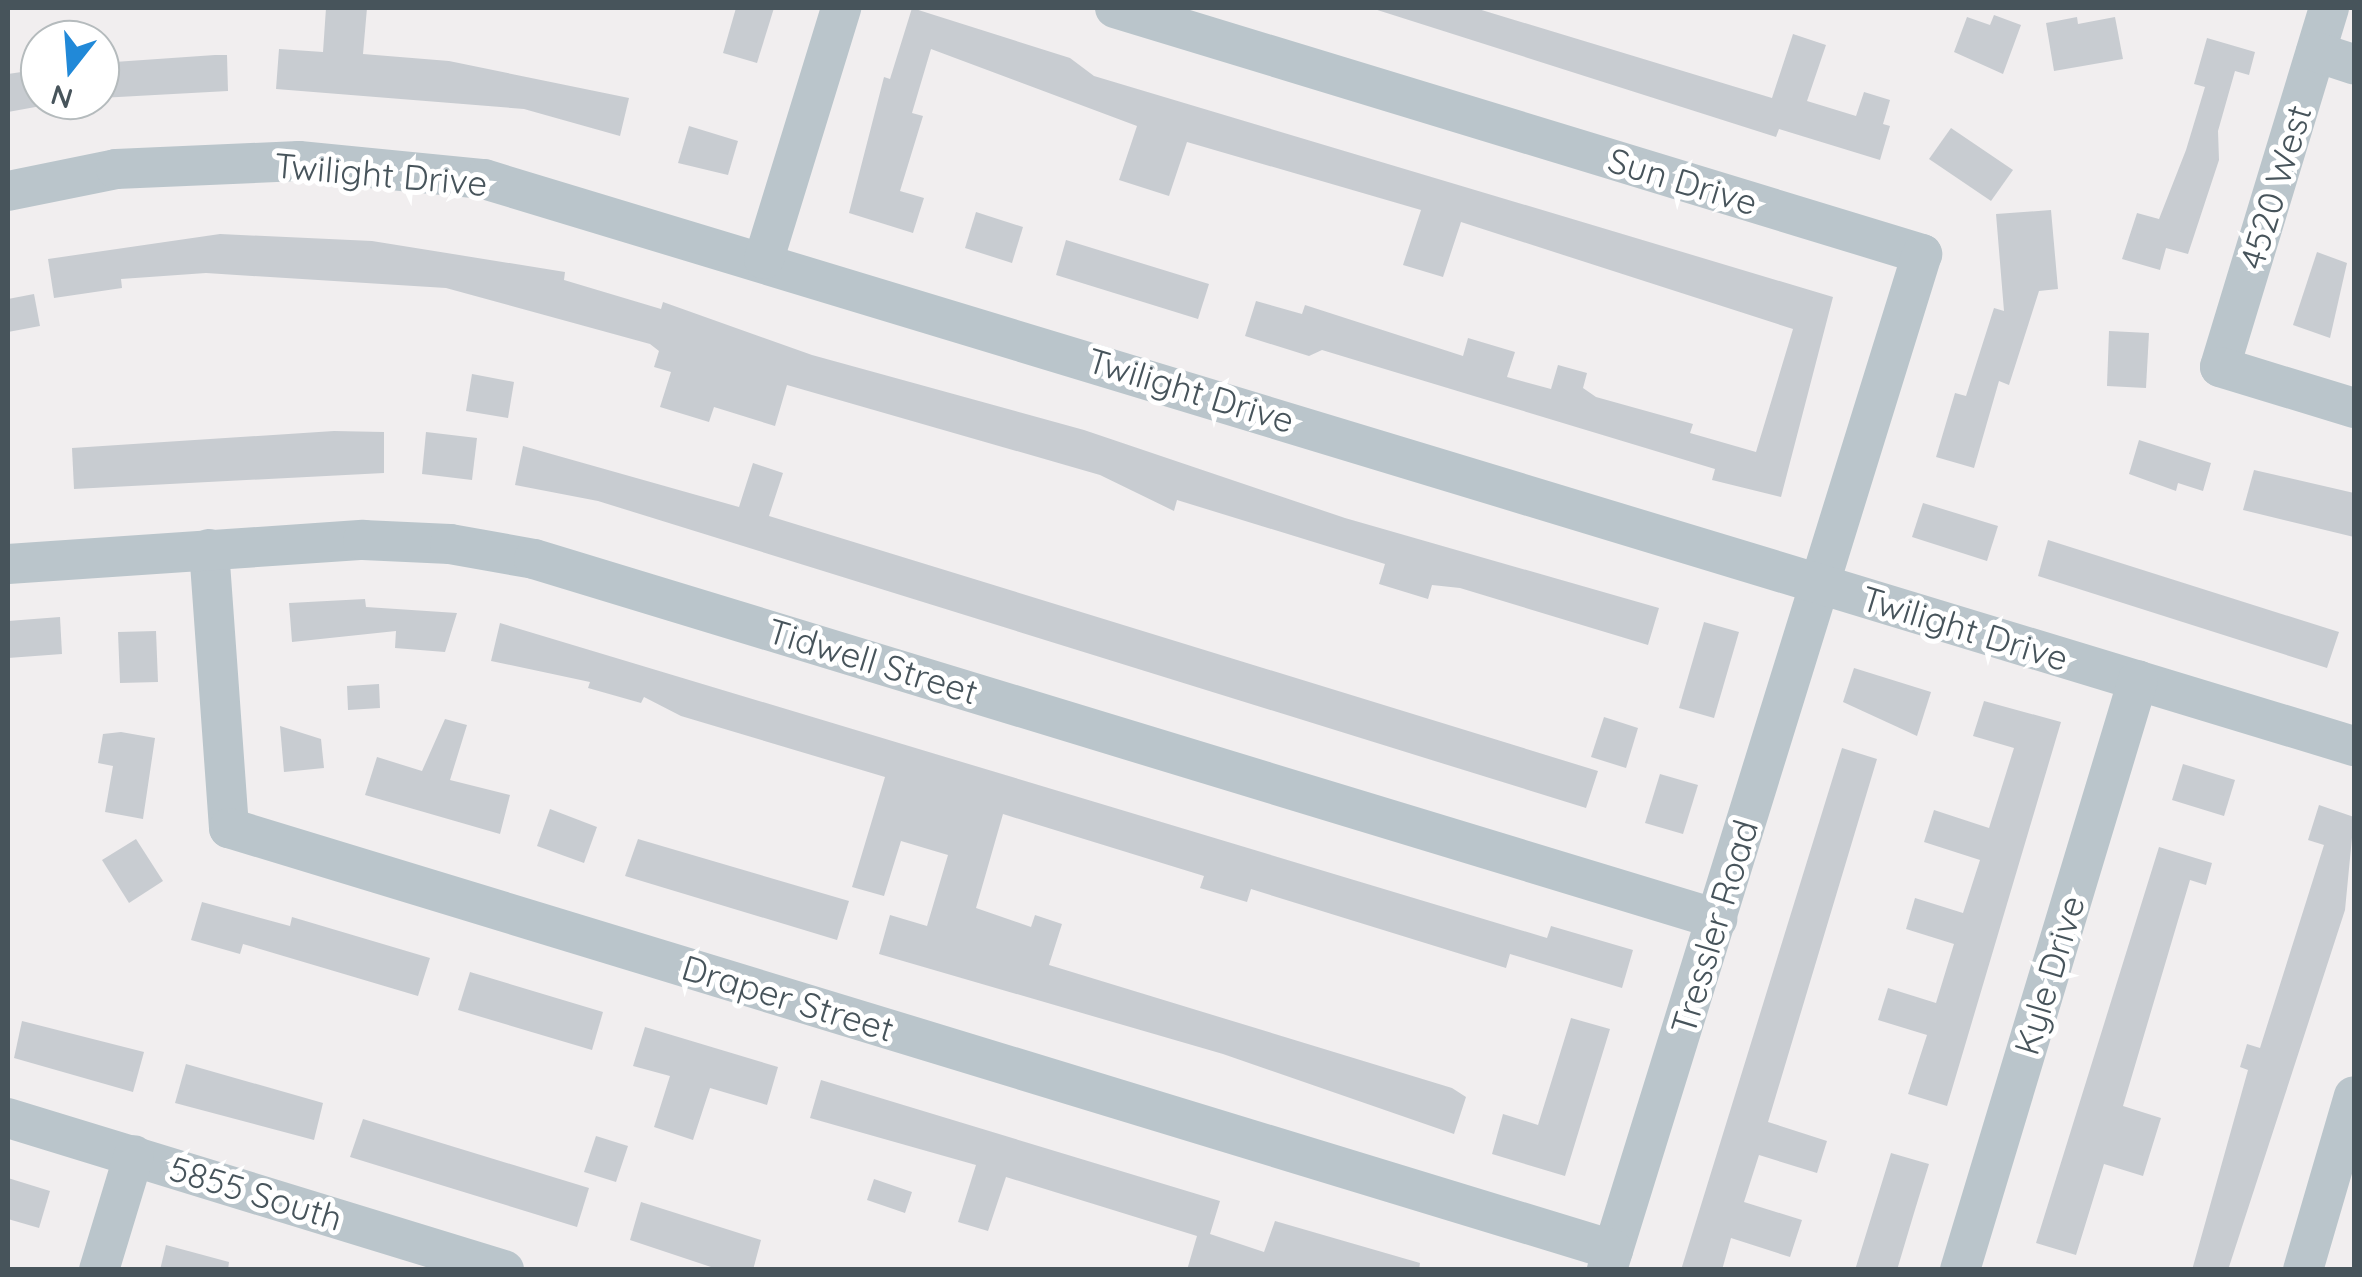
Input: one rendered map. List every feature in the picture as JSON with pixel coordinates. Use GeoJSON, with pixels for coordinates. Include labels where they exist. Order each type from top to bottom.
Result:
{"type":"FeatureCollection","features":[{"type":"Feature","properties":{"kind":"street"},"geometry":{"type":"LineString","coordinates":[[764,259],[841,8]]}},
{"type":"Feature","properties":{"kind":"street","name":"Sun Drive"},"geometry":{"type":"LineString","coordinates":[[1115,8],[1922,254],[1820,584]]}},
{"type":"Feature","properties":{"kind":"street","name":"4520 West"},"geometry":{"type":"LineString","coordinates":[[2330,8],[2220,367],[2354,408]]}},
{"type":"Feature","properties":{"kind":"street"},"geometry":{"type":"LineString","coordinates":[[2316,52],[2354,64]]}},
{"type":"Feature","properties":{"kind":"street","name":"Twilight Drive"},"geometry":{"type":"LineString","coordinates":[[8,191],[116,169],[299,161],[484,179],[764,259],[2354,746]]}},
{"type":"Feature","properties":{"kind":"street","name":"Tidwell Street"},"geometry":{"type":"LineString","coordinates":[[8,564],[381,541],[534,559],[1716,919]]}},
{"type":"Feature","properties":{"kind":"street","name":"Draper Street"},"geometry":{"type":"LineString","coordinates":[[209,549],[229,828],[1610,1260]]}},
{"type":"Feature","properties":{"kind":"street","name":"Tressler Road"},"geometry":{"type":"LineString","coordinates":[[1610,1260],[1820,584]]}},
{"type":"Feature","properties":{"kind":"street","name":"Kyle Drive"},"geometry":{"type":"LineString","coordinates":[[1960,1270],[2138,680]]}},
{"type":"Feature","properties":{"kind":"street"},"geometry":{"type":"LineString","coordinates":[[2303,1270],[2354,1096]]}},
{"type":"Feature","properties":{"kind":"street","name":"5855 South"},"geometry":{"type":"LineString","coordinates":[[8,1118],[504,1270]]}},
{"type":"Feature","properties":{"kind":"street"},"geometry":{"type":"LineString","coordinates":[[99,1270],[134,1155]]}},
{"type":"Feature","properties":{"kind":"building"},"geometry":{"type":"Polygon","coordinates":[[[326,8],[367,8],[363,54],[449,61],[629,98],[620,136],[524,109],[276,89],[279,49],[323,52],[326,8]]]}},
{"type":"Feature","properties":{"kind":"building"},"geometry":{"type":"Polygon","coordinates":[[[736,8],[774,8],[757,63],[723,53],[736,8]]]}},
{"type":"Feature","properties":{"kind":"building"},"geometry":{"type":"Polygon","coordinates":[[[912,8],[1070,58],[1094,76],[1833,297],[1781,497],[1712,480],[1715,469],[1322,350],[1309,356],[1245,336],[1256,301],[1302,314],[1305,305],[1463,356],[1468,338],[1515,352],[1507,377],[1551,389],[1558,365],[1587,373],[1583,388],[1596,397],[1693,424],[1690,433],[1756,452],[1793,329],[1461,222],[1443,277],[1403,265],[1421,210],[1187,142],[1169,196],[1119,180],[1137,126],[931,49],[912,113],[923,116],[900,191],[924,198],[913,233],[849,213],[884,77],[890,79],[912,8]]]}},
{"type":"Feature","properties":{"kind":"building"},"geometry":{"type":"Polygon","coordinates":[[[1371,8],[1475,8],[1772,98],[1793,34],[1826,45],[1807,101],[1856,116],[1864,92],[1890,100],[1883,124],[1890,126],[1880,160],[1779,129],[1776,137],[1371,8]]]}},
{"type":"Feature","properties":{"kind":"building"},"geometry":{"type":"Polygon","coordinates":[[[1994,15],[2021,25],[2003,74],[1954,52],[1967,17],[1990,25],[1994,15]]]}},
{"type":"Feature","properties":{"kind":"building"},"geometry":{"type":"Polygon","coordinates":[[[2077,17],[2078,24],[2115,17],[2123,59],[2054,71],[2046,23],[2077,17]]]}},
{"type":"Feature","properties":{"kind":"building"},"geometry":{"type":"Polygon","coordinates":[[[2207,38],[2255,52],[2249,75],[2235,71],[2218,131],[2219,160],[2188,254],[2166,248],[2160,270],[2122,259],[2137,213],[2159,219],[2186,150],[2205,87],[2194,84],[2207,38]]]}},
{"type":"Feature","properties":{"kind":"building"},"geometry":{"type":"Polygon","coordinates":[[[227,55],[228,91],[120,97],[120,62],[227,55]]]}},
{"type":"Feature","properties":{"kind":"building"},"geometry":{"type":"Polygon","coordinates":[[[20,72],[20,110],[8,112],[8,74],[20,72]]]}},
{"type":"Feature","properties":{"kind":"building"},"geometry":{"type":"Polygon","coordinates":[[[689,126],[738,141],[728,175],[678,163],[689,126]]]}},
{"type":"Feature","properties":{"kind":"building"},"geometry":{"type":"Polygon","coordinates":[[[1951,128],[2013,170],[1991,201],[1929,159],[1951,128]]]}},
{"type":"Feature","properties":{"kind":"building"},"geometry":{"type":"Polygon","coordinates":[[[2051,210],[2058,289],[2039,291],[2009,385],[1999,381],[1974,468],[1936,457],[1955,393],[1966,396],[1994,308],[2004,311],[1996,214],[2051,210]]]}},
{"type":"Feature","properties":{"kind":"building"},"geometry":{"type":"Polygon","coordinates":[[[976,212],[1023,227],[1012,263],[965,248],[976,212]]]}},
{"type":"Feature","properties":{"kind":"building"},"geometry":{"type":"Polygon","coordinates":[[[220,234],[372,241],[565,272],[564,280],[661,309],[663,302],[812,355],[1084,430],[1345,518],[1659,608],[1648,645],[1460,588],[1432,585],[1428,599],[1379,584],[1385,564],[1177,500],[1174,511],[1100,475],[787,385],[775,426],[714,407],[709,422],[660,407],[671,372],[654,367],[659,351],[650,344],[446,288],[206,273],[121,279],[122,288],[54,298],[48,259],[220,234]]]}},
{"type":"Feature","properties":{"kind":"building"},"geometry":{"type":"Polygon","coordinates":[[[1066,240],[1209,284],[1198,319],[1056,275],[1066,240]]]}},
{"type":"Feature","properties":{"kind":"building"},"geometry":{"type":"Polygon","coordinates":[[[2317,252],[2347,263],[2330,338],[2293,325],[2317,252]]]}},
{"type":"Feature","properties":{"kind":"building"},"geometry":{"type":"Polygon","coordinates":[[[34,294],[40,326],[8,332],[8,299],[34,294]]]}},
{"type":"Feature","properties":{"kind":"building"},"geometry":{"type":"Polygon","coordinates":[[[2109,331],[2149,333],[2146,388],[2107,386],[2109,331]]]}},
{"type":"Feature","properties":{"kind":"building"},"geometry":{"type":"Polygon","coordinates":[[[472,374],[514,382],[508,418],[466,411],[472,374]]]}},
{"type":"Feature","properties":{"kind":"building"},"geometry":{"type":"Polygon","coordinates":[[[334,431],[384,432],[384,473],[74,489],[72,448],[334,431]]]}},
{"type":"Feature","properties":{"kind":"building"},"geometry":{"type":"Polygon","coordinates":[[[426,432],[477,438],[472,480],[422,474],[426,432]]]}},
{"type":"Feature","properties":{"kind":"building"},"geometry":{"type":"Polygon","coordinates":[[[2139,440],[2211,463],[2203,491],[2178,483],[2176,491],[2129,474],[2139,440]]]}},
{"type":"Feature","properties":{"kind":"building"},"geometry":{"type":"Polygon","coordinates":[[[523,446],[739,507],[753,463],[783,473],[769,516],[1598,771],[1586,808],[598,501],[515,485],[523,446]]]}},
{"type":"Feature","properties":{"kind":"building"},"geometry":{"type":"Polygon","coordinates":[[[2254,470],[2354,493],[2354,537],[2243,510],[2254,470]]]}},
{"type":"Feature","properties":{"kind":"building"},"geometry":{"type":"Polygon","coordinates":[[[1923,503],[1998,526],[1987,561],[1912,537],[1923,503]]]}},
{"type":"Feature","properties":{"kind":"building"},"geometry":{"type":"Polygon","coordinates":[[[2048,540],[2339,632],[2327,668],[2038,576],[2048,540]]]}},
{"type":"Feature","properties":{"kind":"building"},"geometry":{"type":"Polygon","coordinates":[[[365,599],[366,607],[457,613],[445,652],[395,648],[396,631],[292,642],[289,603],[365,599]]]}},
{"type":"Feature","properties":{"kind":"building"},"geometry":{"type":"Polygon","coordinates":[[[60,617],[62,654],[8,658],[8,621],[60,617]]]}},
{"type":"Feature","properties":{"kind":"building"},"geometry":{"type":"Polygon","coordinates":[[[1704,622],[1739,632],[1714,718],[1679,708],[1704,622]]]}},
{"type":"Feature","properties":{"kind":"building"},"geometry":{"type":"Polygon","coordinates":[[[500,623],[1547,938],[1551,926],[1633,950],[1622,988],[1510,954],[1506,968],[1251,889],[1247,902],[1200,888],[1204,876],[1003,814],[976,908],[1031,927],[1035,915],[1062,924],[1049,965],[1452,1088],[1466,1097],[1454,1134],[1223,1054],[879,954],[890,915],[927,926],[948,855],[901,841],[884,896],[852,887],[885,777],[681,716],[644,697],[641,703],[588,688],[590,682],[491,661],[500,623]]]}},
{"type":"Feature","properties":{"kind":"building"},"geometry":{"type":"Polygon","coordinates":[[[156,631],[158,682],[120,683],[118,632],[156,631]]]}},
{"type":"Feature","properties":{"kind":"building"},"geometry":{"type":"Polygon","coordinates":[[[1854,668],[1931,692],[1917,736],[1843,702],[1854,668]]]}},
{"type":"Feature","properties":{"kind":"building"},"geometry":{"type":"Polygon","coordinates":[[[379,684],[380,708],[348,710],[347,686],[379,684]]]}},
{"type":"Feature","properties":{"kind":"building"},"geometry":{"type":"Polygon","coordinates":[[[1984,701],[2061,722],[1947,1106],[1908,1094],[1927,1035],[1878,1020],[1888,988],[1936,1003],[1954,944],[1906,929],[1915,898],[1963,913],[1980,860],[1924,842],[1934,810],[1989,828],[2014,748],[1973,736],[1984,701]]]}},
{"type":"Feature","properties":{"kind":"building"},"geometry":{"type":"Polygon","coordinates":[[[1604,717],[1638,728],[1626,768],[1591,757],[1604,717]]]}},
{"type":"Feature","properties":{"kind":"building"},"geometry":{"type":"Polygon","coordinates":[[[445,719],[467,725],[450,780],[510,795],[500,834],[365,795],[377,757],[422,771],[445,719]]]}},
{"type":"Feature","properties":{"kind":"building"},"geometry":{"type":"Polygon","coordinates":[[[280,726],[321,739],[324,768],[284,772],[280,726]]]}},
{"type":"Feature","properties":{"kind":"building"},"geometry":{"type":"Polygon","coordinates":[[[121,732],[155,738],[143,819],[105,812],[113,766],[98,763],[103,734],[121,732]]]}},
{"type":"Feature","properties":{"kind":"building"},"geometry":{"type":"Polygon","coordinates":[[[1842,748],[1877,759],[1768,1122],[1827,1141],[1817,1173],[1759,1155],[1744,1202],[1802,1220],[1790,1257],[1731,1238],[1722,1270],[1681,1270],[1842,748]]]}},
{"type":"Feature","properties":{"kind":"building"},"geometry":{"type":"Polygon","coordinates":[[[2183,764],[2235,780],[2224,816],[2172,800],[2183,764]]]}},
{"type":"Feature","properties":{"kind":"building"},"geometry":{"type":"Polygon","coordinates":[[[1660,774],[1698,785],[1683,834],[1645,823],[1660,774]]]}},
{"type":"Feature","properties":{"kind":"building"},"geometry":{"type":"Polygon","coordinates":[[[2319,805],[2354,817],[2345,910],[2228,1270],[2192,1270],[2248,1070],[2240,1067],[2247,1044],[2260,1048],[2324,845],[2308,840],[2319,805]]]}},
{"type":"Feature","properties":{"kind":"building"},"geometry":{"type":"Polygon","coordinates":[[[550,809],[597,827],[584,863],[537,846],[550,809]]]}},
{"type":"Feature","properties":{"kind":"building"},"geometry":{"type":"Polygon","coordinates":[[[136,839],[163,881],[129,903],[102,860],[136,839]]]}},
{"type":"Feature","properties":{"kind":"building"},"geometry":{"type":"Polygon","coordinates":[[[638,839],[849,901],[837,940],[625,876],[638,839]]]}},
{"type":"Feature","properties":{"kind":"building"},"geometry":{"type":"Polygon","coordinates":[[[2159,847],[2212,863],[2206,885],[2190,880],[2123,1106],[2161,1118],[2143,1176],[2104,1164],[2076,1255],[2036,1243],[2159,847]]]}},
{"type":"Feature","properties":{"kind":"building"},"geometry":{"type":"Polygon","coordinates":[[[202,902],[290,926],[292,917],[430,958],[418,996],[243,944],[240,954],[191,940],[202,902]]]}},
{"type":"Feature","properties":{"kind":"building"},"geometry":{"type":"Polygon","coordinates":[[[470,972],[603,1012],[592,1050],[458,1010],[470,972]]]}},
{"type":"Feature","properties":{"kind":"building"},"geometry":{"type":"Polygon","coordinates":[[[1571,1018],[1610,1029],[1565,1176],[1492,1154],[1503,1114],[1538,1125],[1571,1018]]]}},
{"type":"Feature","properties":{"kind":"building"},"geometry":{"type":"Polygon","coordinates":[[[22,1021],[144,1052],[133,1092],[14,1058],[22,1021]]]}},
{"type":"Feature","properties":{"kind":"building"},"geometry":{"type":"Polygon","coordinates":[[[645,1027],[778,1067],[767,1105],[710,1088],[693,1140],[654,1127],[670,1076],[633,1066],[645,1027]]]}},
{"type":"Feature","properties":{"kind":"building"},"geometry":{"type":"Polygon","coordinates":[[[186,1064],[323,1103],[314,1140],[175,1103],[186,1064]]]}},
{"type":"Feature","properties":{"kind":"building"},"geometry":{"type":"Polygon","coordinates":[[[821,1080],[1220,1201],[1210,1234],[1264,1252],[1275,1221],[1420,1263],[1419,1270],[1187,1270],[1197,1236],[1006,1177],[988,1231],[958,1222],[976,1165],[810,1118],[821,1080]]]}},
{"type":"Feature","properties":{"kind":"building"},"geometry":{"type":"Polygon","coordinates":[[[363,1119],[589,1188],[577,1227],[350,1157],[363,1119]]]}},
{"type":"Feature","properties":{"kind":"building"},"geometry":{"type":"Polygon","coordinates":[[[596,1136],[628,1146],[616,1182],[584,1172],[596,1136]]]}},
{"type":"Feature","properties":{"kind":"building"},"geometry":{"type":"Polygon","coordinates":[[[1891,1153],[1929,1164],[1897,1270],[1855,1270],[1891,1153]]]}},
{"type":"Feature","properties":{"kind":"building"},"geometry":{"type":"Polygon","coordinates":[[[8,1178],[50,1191],[39,1228],[8,1219],[8,1178]]]}},
{"type":"Feature","properties":{"kind":"building"},"geometry":{"type":"Polygon","coordinates":[[[874,1179],[912,1192],[905,1213],[867,1200],[874,1179]]]}},
{"type":"Feature","properties":{"kind":"building"},"geometry":{"type":"Polygon","coordinates":[[[641,1202],[761,1240],[753,1270],[720,1270],[630,1240],[641,1202]]]}},
{"type":"Feature","properties":{"kind":"building"},"geometry":{"type":"Polygon","coordinates":[[[166,1245],[229,1262],[228,1270],[160,1270],[166,1245]]]}}]}
